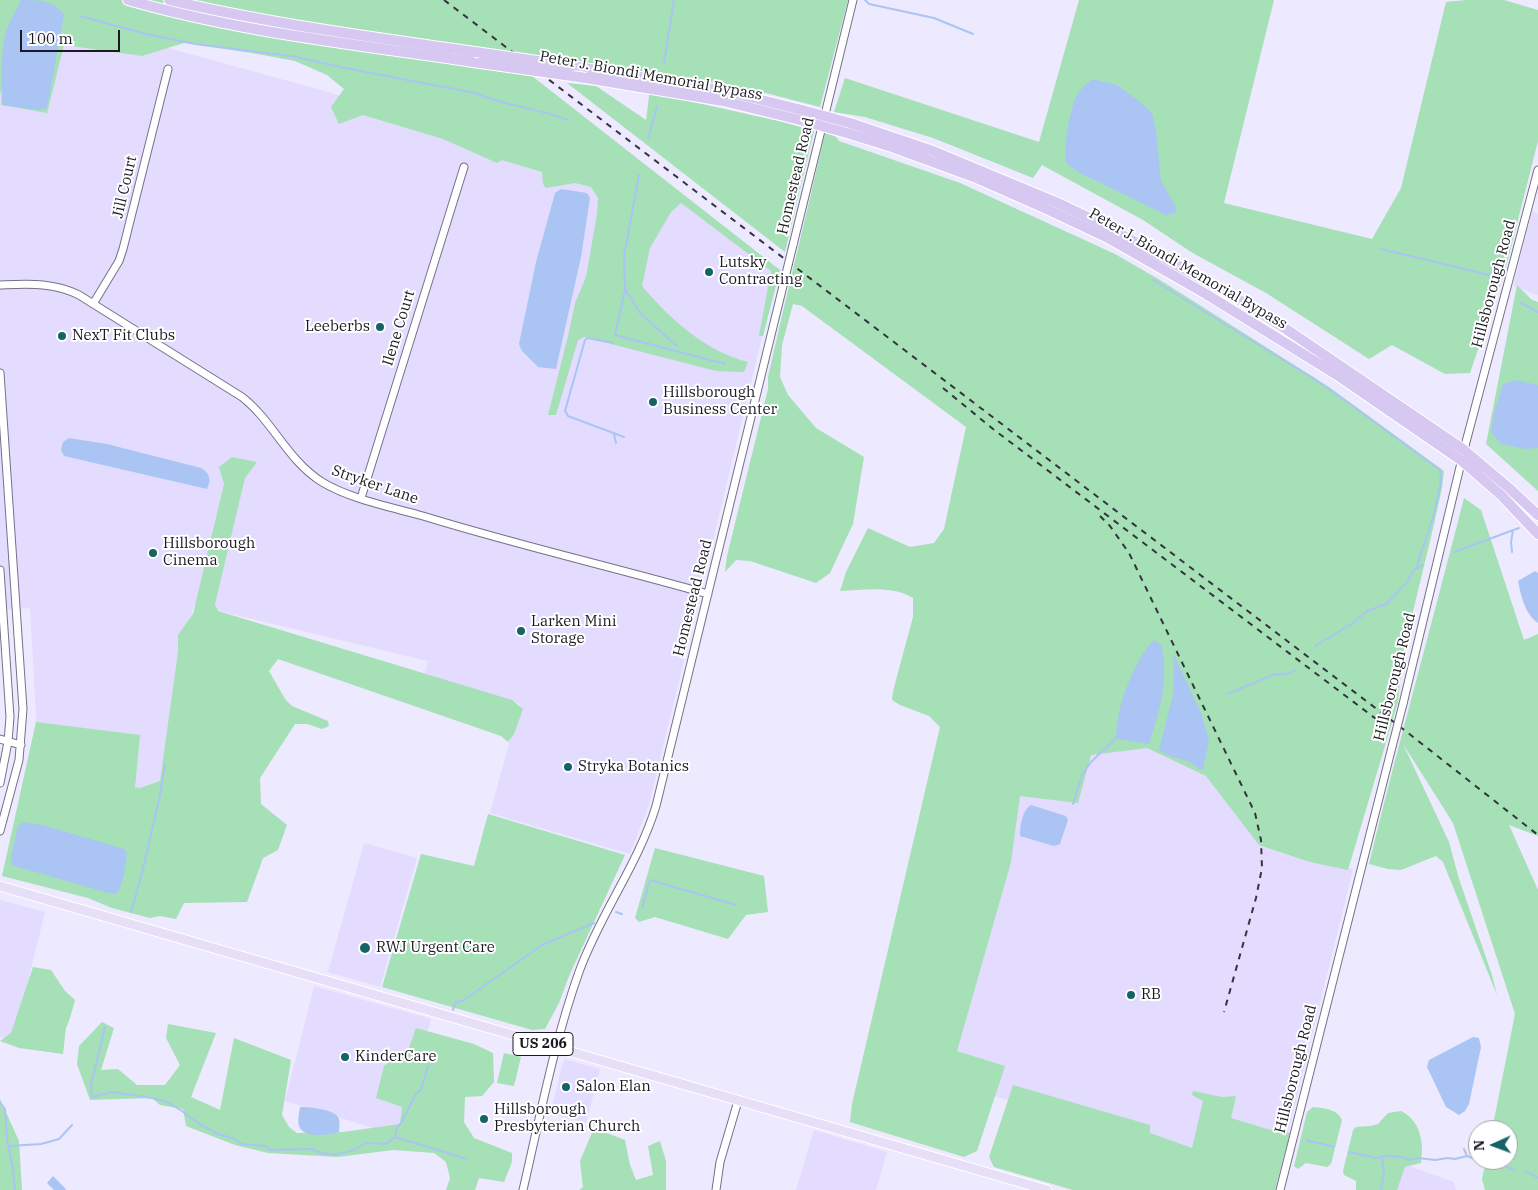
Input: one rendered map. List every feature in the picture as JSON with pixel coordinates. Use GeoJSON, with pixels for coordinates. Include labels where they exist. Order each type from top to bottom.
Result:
{"type":"FeatureCollection","features":[{"type":"Feature","properties":{"kind":"highway","name":"Peter J. Biondi Memorial Bypass"},"geometry":{"type":"LineString","coordinates":[[128,0],[209,20],[267,31],[586,78],[801,115]]}},
{"type":"Feature","properties":{"kind":"highway","name":"Peter J. Biondi Memorial Bypass"},"geometry":{"type":"LineString","coordinates":[[169,0],[276,22],[572,66],[724,92],[934,151],[978,168],[1104,225],[1233,296],[1286,329],[1464,450],[1510,488],[1538,516]]}},
{"type":"Feature","properties":{"kind":"highway","name":"Peter J. Biondi Memorial Bypass"},"geometry":{"type":"LineString","coordinates":[[849,128],[892,147],[974,177],[1051,210],[1108,238],[1206,294],[1321,365],[1462,461],[1507,502],[1538,534]]}},
{"type":"Feature","properties":{"kind":"main road","name":"US 206"},"geometry":{"type":"LineString","coordinates":[[0,886],[1047,1190]]}},
{"type":"Feature","properties":{"kind":"street","name":"Homestead Road"},"geometry":{"type":"LineString","coordinates":[[523,1190],[556,1048],[580,970],[634,861],[652,818],[670,752],[853,0]]}},
{"type":"Feature","properties":{"kind":"street","name":"Jill Court"},"geometry":{"type":"LineString","coordinates":[[93,304],[119,261],[128,235],[168,69]]}},
{"type":"Feature","properties":{"kind":"street","name":"Ilene Court"},"geometry":{"type":"LineString","coordinates":[[361,498],[464,167]]}},
{"type":"Feature","properties":{"kind":"street","name":"Hillsborough Road"},"geometry":{"type":"LineString","coordinates":[[1280,1190],[1403,704],[1464,450],[1538,170]]}},
{"type":"Feature","properties":{"kind":"street","name":"Stryker Lane"},"geometry":{"type":"LineString","coordinates":[[0,286],[49,285],[72,292],[93,304],[242,397],[258,412],[291,455],[311,474],[335,488],[361,498],[469,530],[708,594]]}},
{"type":"Feature","properties":{"kind":"street"},"geometry":{"type":"LineString","coordinates":[[0,373],[23,709],[21,745],[14,784],[0,831]]}},
{"type":"Feature","properties":{"kind":"street"},"geometry":{"type":"LineString","coordinates":[[0,570],[9,701],[8,742],[0,784]]}},
{"type":"Feature","properties":{"kind":"street"},"geometry":{"type":"LineString","coordinates":[[0,739],[21,745]]}},
{"type":"Feature","properties":{"kind":"street"},"geometry":{"type":"LineString","coordinates":[[716,1190],[720,1162],[738,1101]]}},
{"type":"Feature","properties":{"kind":"shaded area"},"geometry":{"type":"Polygon","coordinates":[[[74,22],[665,185],[778,271],[649,805],[630,854],[490,813],[520,704],[424,677],[428,661],[194,605],[181,651],[162,792],[31,767],[36,715],[30,608],[0,610],[0,34],[74,22]]]}},
{"type":"Feature","properties":{"kind":"shaded area"},"geometry":{"type":"Polygon","coordinates":[[[1532,211],[1538,214],[1538,295],[1513,286],[1532,211]]]}},
{"type":"Feature","properties":{"kind":"shaded area"},"geometry":{"type":"Polygon","coordinates":[[[1096,733],[1212,762],[1271,847],[1353,869],[1277,1178],[939,1080],[1020,787],[1096,733]]]}},
{"type":"Feature","properties":{"kind":"shaded area"},"geometry":{"type":"Polygon","coordinates":[[[364,843],[417,858],[380,987],[328,972],[364,843]]]}},
{"type":"Feature","properties":{"kind":"shaded area"},"geometry":{"type":"Polygon","coordinates":[[[0,900],[45,912],[13,1041],[0,1037],[0,900]]]}},
{"type":"Feature","properties":{"kind":"shaded area"},"geometry":{"type":"Polygon","coordinates":[[[314,986],[431,1019],[400,1136],[285,1101],[314,986]]]}},
{"type":"Feature","properties":{"kind":"shaded area"},"geometry":{"type":"Polygon","coordinates":[[[564,1059],[600,1069],[586,1123],[550,1113],[564,1059]]]}},
{"type":"Feature","properties":{"kind":"shaded area"},"geometry":{"type":"Polygon","coordinates":[[[814,1130],[887,1152],[876,1190],[796,1190],[814,1130]]]}},
{"type":"Feature","properties":{"kind":"shaded area"},"geometry":{"type":"Polygon","coordinates":[[[1403,1164],[1454,1182],[1456,1190],[1395,1190],[1403,1164]]]}},
{"type":"Feature","properties":{"kind":"green space"},"geometry":{"type":"Polygon","coordinates":[[[0,0],[848,0],[820,107],[766,93],[685,78],[684,100],[783,122],[814,131],[785,252],[567,83],[596,86],[646,120],[652,73],[500,51],[780,270],[763,336],[759,336],[771,271],[681,203],[671,212],[650,248],[642,286],[664,310],[689,332],[717,350],[748,362],[744,372],[716,371],[584,337],[578,340],[556,415],[548,415],[575,303],[586,277],[598,198],[591,187],[575,183],[546,188],[543,184],[542,172],[502,160],[497,163],[443,139],[363,115],[339,124],[331,107],[344,89],[327,75],[295,61],[184,43],[142,56],[64,45],[47,113],[1,105],[0,0]]]}},
{"type":"Feature","properties":{"kind":"green space"},"geometry":{"type":"Polygon","coordinates":[[[1079,0],[1274,0],[1224,203],[1372,239],[1401,188],[1446,2],[1504,0],[1538,10],[1538,141],[1506,267],[1470,373],[1445,374],[1392,345],[1369,359],[1266,293],[1191,252],[1143,220],[1042,165],[1033,178],[933,138],[865,117],[834,112],[845,78],[1039,142],[1079,0]]]}},
{"type":"Feature","properties":{"kind":"green space"},"geometry":{"type":"Polygon","coordinates":[[[825,133],[835,136],[839,141],[960,183],[1115,254],[1160,280],[1329,387],[1444,471],[1431,537],[1403,653],[1398,702],[1348,870],[1310,862],[1259,845],[1206,776],[1147,748],[1091,755],[1078,803],[1020,796],[1011,862],[957,1051],[1005,1066],[977,1151],[964,1157],[850,1122],[852,1104],[940,727],[929,716],[892,700],[913,617],[913,598],[896,591],[887,590],[840,591],[846,572],[868,528],[910,547],[934,543],[944,529],[966,427],[802,306],[793,304],[782,345],[780,377],[788,395],[816,428],[864,457],[853,524],[830,573],[816,583],[750,561],[736,560],[725,572],[727,556],[768,389],[768,377],[825,133]]]}},
{"type":"Feature","properties":{"kind":"green space"},"geometry":{"type":"Polygon","coordinates":[[[1517,285],[1532,300],[1538,302],[1538,491],[1486,444],[1517,285]]]}},
{"type":"Feature","properties":{"kind":"green space"},"geometry":{"type":"Polygon","coordinates":[[[232,457],[257,462],[245,478],[215,604],[218,611],[512,700],[523,709],[514,734],[508,742],[501,736],[278,659],[269,671],[285,699],[292,706],[328,721],[329,726],[322,729],[307,724],[295,724],[260,778],[261,804],[287,825],[278,850],[263,858],[247,902],[184,903],[176,919],[160,916],[150,918],[112,908],[88,898],[2,876],[36,722],[140,735],[135,787],[140,788],[160,781],[178,652],[178,635],[193,614],[224,484],[219,467],[232,457]]]}},
{"type":"Feature","properties":{"kind":"green space"},"geometry":{"type":"Polygon","coordinates":[[[1464,498],[1481,510],[1524,640],[1538,634],[1538,836],[1509,825],[1538,890],[1538,1190],[1485,1190],[1482,1179],[1484,1170],[1518,1170],[1518,1120],[1494,1120],[1515,1014],[1453,823],[1403,744],[1449,842],[1459,879],[1497,995],[1443,862],[1436,856],[1401,870],[1369,864],[1464,498]]]}},
{"type":"Feature","properties":{"kind":"green space"},"geometry":{"type":"Polygon","coordinates":[[[488,814],[625,855],[569,976],[559,1003],[545,1029],[532,1030],[382,987],[421,854],[474,866],[488,814]]]}},
{"type":"Feature","properties":{"kind":"green space"},"geometry":{"type":"Polygon","coordinates":[[[655,848],[764,876],[768,912],[746,915],[728,939],[655,917],[639,922],[635,918],[655,848]]]}},
{"type":"Feature","properties":{"kind":"green space"},"geometry":{"type":"Polygon","coordinates":[[[33,967],[51,970],[65,991],[75,1000],[66,1028],[63,1054],[19,1048],[0,1041],[11,1033],[33,967]]]}},
{"type":"Feature","properties":{"kind":"green space"},"geometry":{"type":"Polygon","coordinates":[[[102,1022],[114,1028],[101,1070],[118,1069],[137,1085],[165,1085],[180,1065],[166,1038],[168,1024],[216,1033],[191,1097],[220,1110],[234,1038],[291,1060],[282,1115],[289,1127],[297,1133],[343,1132],[400,1124],[402,1107],[376,1098],[384,1066],[409,1048],[416,1028],[474,1044],[493,1053],[494,1082],[482,1096],[465,1097],[464,1122],[474,1138],[512,1153],[512,1162],[504,1182],[479,1178],[475,1190],[446,1190],[450,1178],[446,1162],[434,1153],[393,1150],[338,1157],[268,1153],[235,1145],[186,1126],[183,1109],[160,1105],[152,1098],[90,1100],[77,1064],[79,1046],[102,1022]]]}},
{"type":"Feature","properties":{"kind":"green space"},"geometry":{"type":"Polygon","coordinates":[[[504,1053],[521,1057],[514,1086],[497,1083],[504,1053]]]}},
{"type":"Feature","properties":{"kind":"green space"},"geometry":{"type":"Polygon","coordinates":[[[1013,1085],[1150,1125],[1150,1133],[1192,1148],[1203,1101],[1192,1095],[1193,1091],[1222,1097],[1236,1096],[1231,1118],[1267,1129],[1290,1133],[1275,1190],[1073,1190],[994,1167],[989,1157],[1013,1085]]]}},
{"type":"Feature","properties":{"kind":"green space"},"geometry":{"type":"Polygon","coordinates":[[[0,1099],[19,1141],[22,1190],[0,1190],[0,1099]]]}},
{"type":"Feature","properties":{"kind":"green space"},"geometry":{"type":"Polygon","coordinates":[[[1313,1107],[1334,1111],[1342,1120],[1331,1164],[1327,1167],[1306,1163],[1298,1169],[1294,1166],[1307,1112],[1313,1107]]]}},
{"type":"Feature","properties":{"kind":"green space"},"geometry":{"type":"Polygon","coordinates":[[[1401,1111],[1408,1115],[1420,1133],[1421,1163],[1405,1167],[1397,1190],[1356,1190],[1356,1181],[1344,1175],[1343,1171],[1353,1130],[1356,1127],[1378,1124],[1388,1113],[1401,1111]]]}},
{"type":"Feature","properties":{"kind":"green space"},"geometry":{"type":"Polygon","coordinates":[[[594,1128],[625,1140],[630,1165],[636,1180],[653,1175],[648,1146],[660,1141],[666,1161],[666,1190],[579,1190],[583,1187],[580,1161],[594,1128]]]}},
{"type":"Feature","properties":{"kind":"water"},"geometry":{"type":"Polygon","coordinates":[[[21,0],[45,2],[55,6],[64,15],[47,108],[38,110],[3,105],[2,69],[4,40],[21,0]]]}},
{"type":"Feature","properties":{"kind":"water"},"geometry":{"type":"Polygon","coordinates":[[[1092,79],[1117,85],[1152,113],[1156,130],[1161,181],[1176,207],[1176,213],[1166,215],[1078,172],[1066,163],[1066,138],[1072,107],[1078,93],[1092,79]]]}},
{"type":"Feature","properties":{"kind":"water"},"geometry":{"type":"Polygon","coordinates":[[[561,189],[587,193],[590,198],[581,257],[556,369],[538,367],[522,351],[519,344],[536,262],[555,193],[561,189]]]}},
{"type":"Feature","properties":{"kind":"water"},"geometry":{"type":"Polygon","coordinates":[[[1515,380],[1538,385],[1538,448],[1525,449],[1501,444],[1491,432],[1494,413],[1503,384],[1515,380]]]}},
{"type":"Feature","properties":{"kind":"water"},"geometry":{"type":"Polygon","coordinates":[[[69,438],[107,444],[201,468],[209,477],[209,486],[207,489],[64,456],[61,450],[63,442],[69,438]]]}},
{"type":"Feature","properties":{"kind":"water"},"geometry":{"type":"Polygon","coordinates":[[[1535,571],[1538,573],[1538,623],[1527,610],[1522,599],[1518,581],[1535,571]]]}},
{"type":"Feature","properties":{"kind":"water"},"geometry":{"type":"Polygon","coordinates":[[[1154,640],[1161,645],[1164,683],[1160,707],[1149,744],[1117,739],[1118,716],[1127,687],[1140,660],[1154,640]]]}},
{"type":"Feature","properties":{"kind":"water"},"geometry":{"type":"Polygon","coordinates":[[[1173,653],[1201,713],[1209,740],[1203,770],[1159,750],[1173,694],[1173,653]]]}},
{"type":"Feature","properties":{"kind":"water"},"geometry":{"type":"Polygon","coordinates":[[[1031,805],[1066,816],[1068,820],[1060,844],[1054,846],[1020,836],[1025,811],[1031,805]]]}},
{"type":"Feature","properties":{"kind":"water"},"geometry":{"type":"Polygon","coordinates":[[[24,822],[46,826],[124,849],[127,853],[124,875],[119,890],[116,894],[105,892],[11,865],[18,826],[24,822]]]}},
{"type":"Feature","properties":{"kind":"water"},"geometry":{"type":"Polygon","coordinates":[[[1473,1037],[1479,1038],[1481,1047],[1469,1104],[1465,1111],[1459,1115],[1446,1107],[1427,1067],[1429,1060],[1473,1037]]]}},
{"type":"Feature","properties":{"kind":"water"},"geometry":{"type":"Polygon","coordinates":[[[300,1107],[322,1109],[333,1113],[339,1119],[339,1132],[315,1135],[304,1132],[298,1122],[300,1107]]]}},
{"type":"Feature","properties":{"kind":"water"},"geometry":{"type":"Polygon","coordinates":[[[53,1176],[65,1190],[54,1190],[47,1183],[53,1176]]]}},
{"type":"Feature","properties":{"kind":"waterway"},"geometry":{"type":"LineString","coordinates":[[664,63],[674,0]]}},
{"type":"Feature","properties":{"kind":"waterway"},"geometry":{"type":"LineString","coordinates":[[865,0],[869,4],[934,18],[973,34]]}},
{"type":"Feature","properties":{"kind":"waterway"},"geometry":{"type":"LineString","coordinates":[[80,16],[146,34],[196,44],[297,57],[475,93],[568,120]]}},
{"type":"Feature","properties":{"kind":"waterway"},"geometry":{"type":"LineString","coordinates":[[648,138],[657,107]]}},
{"type":"Feature","properties":{"kind":"waterway"},"geometry":{"type":"LineString","coordinates":[[639,175],[624,256],[625,289],[640,313],[677,346]]}},
{"type":"Feature","properties":{"kind":"waterway"},"geometry":{"type":"LineString","coordinates":[[1381,249],[1498,277]]}},
{"type":"Feature","properties":{"kind":"waterway"},"geometry":{"type":"LineString","coordinates":[[1153,280],[1313,378],[1440,470],[1441,476],[1436,504],[1417,569]]}},
{"type":"Feature","properties":{"kind":"waterway"},"geometry":{"type":"LineString","coordinates":[[625,290],[615,335],[725,364]]}},
{"type":"Feature","properties":{"kind":"waterway"},"geometry":{"type":"LineString","coordinates":[[1521,303],[1538,312]]}},
{"type":"Feature","properties":{"kind":"waterway"},"geometry":{"type":"LineString","coordinates":[[613,343],[588,338],[585,340],[565,411],[568,416],[624,437]]}},
{"type":"Feature","properties":{"kind":"waterway"},"geometry":{"type":"LineString","coordinates":[[614,434],[616,443]]}},
{"type":"Feature","properties":{"kind":"waterway"},"geometry":{"type":"LineString","coordinates":[[1454,552],[1519,528]]}},
{"type":"Feature","properties":{"kind":"waterway"},"geometry":{"type":"LineString","coordinates":[[1512,552],[1513,530]]}},
{"type":"Feature","properties":{"kind":"waterway"},"geometry":{"type":"LineString","coordinates":[[1315,646],[1353,623],[1367,611],[1386,604],[1408,581],[1412,572],[1423,565]]}},
{"type":"Feature","properties":{"kind":"waterway"},"geometry":{"type":"LineString","coordinates":[[1228,694],[1272,675],[1291,673],[1295,670]]}},
{"type":"Feature","properties":{"kind":"waterway"},"geometry":{"type":"LineString","coordinates":[[1073,804],[1082,775],[1091,762],[1117,737]]}},
{"type":"Feature","properties":{"kind":"waterway"},"geometry":{"type":"LineString","coordinates":[[131,912],[159,800],[165,765]]}},
{"type":"Feature","properties":{"kind":"waterway"},"geometry":{"type":"LineString","coordinates":[[642,908],[650,880],[736,905]]}},
{"type":"Feature","properties":{"kind":"waterway"},"geometry":{"type":"LineString","coordinates":[[616,912],[622,914]]}},
{"type":"Feature","properties":{"kind":"waterway"},"geometry":{"type":"LineString","coordinates":[[453,1010],[455,1003],[464,1000],[542,945],[594,923]]}},
{"type":"Feature","properties":{"kind":"waterway"},"geometry":{"type":"LineString","coordinates":[[105,1027],[91,1085],[92,1097],[112,1092],[167,1102],[218,1134],[235,1139],[242,1144],[266,1146],[269,1150],[312,1149],[333,1155],[354,1150],[366,1143],[386,1144],[395,1137],[467,1159]]}},
{"type":"Feature","properties":{"kind":"waterway"},"geometry":{"type":"LineString","coordinates":[[395,1137],[396,1129],[416,1094],[421,1090],[428,1066]]}},
{"type":"Feature","properties":{"kind":"waterway"},"geometry":{"type":"LineString","coordinates":[[0,1103],[5,1109],[7,1139],[15,1190]]}},
{"type":"Feature","properties":{"kind":"waterway"},"geometry":{"type":"LineString","coordinates":[[9,1146],[41,1144],[59,1139],[72,1125]]}},
{"type":"Feature","properties":{"kind":"waterway"},"geometry":{"type":"LineString","coordinates":[[1306,1140],[1334,1147]]}},
{"type":"Feature","properties":{"kind":"waterway"},"geometry":{"type":"LineString","coordinates":[[1464,1149],[1467,1156]]}},
{"type":"Feature","properties":{"kind":"waterway"},"geometry":{"type":"LineString","coordinates":[[1349,1152],[1377,1158],[1386,1156],[1403,1157],[1408,1160],[1418,1158],[1435,1160],[1455,1159],[1468,1156]]}},
{"type":"Feature","properties":{"kind":"waterway"},"geometry":{"type":"LineString","coordinates":[[1381,1190],[1384,1173],[1382,1158]]}},
{"type":"Feature","properties":{"kind":"waterway"},"geometry":{"type":"LineString","coordinates":[[1526,1171],[1538,1178]]}},
{"type":"Feature","properties":{"kind":"railway"},"geometry":{"type":"LineString","coordinates":[[444,0],[1403,729],[1538,835]]}},
{"type":"Feature","properties":{"kind":"railway"},"geometry":{"type":"LineString","coordinates":[[943,388],[993,429],[1384,725]]}},
{"type":"Feature","properties":{"kind":"railway"},"geometry":{"type":"LineString","coordinates":[[1100,516],[1110,526],[1129,553],[1255,813],[1261,840],[1262,868],[1256,898],[1224,1012]]}},
{"type":"Feature","properties":{"kind":"place","name":"Lutsky Contracting"},"geometry":{"type":"Point","coordinates":[709,272]}},
{"type":"Feature","properties":{"kind":"place","name":"Leeberbs"},"geometry":{"type":"Point","coordinates":[380,327]}},
{"type":"Feature","properties":{"kind":"place","name":"NexT Fit Clubs"},"geometry":{"type":"Point","coordinates":[62,336]}},
{"type":"Feature","properties":{"kind":"place","name":"Hillsborough Business Center"},"geometry":{"type":"Point","coordinates":[653,402]}},
{"type":"Feature","properties":{"kind":"place","name":"Hillsborough Cinema"},"geometry":{"type":"Point","coordinates":[153,553]}},
{"type":"Feature","properties":{"kind":"place","name":"Larken Mini Storage"},"geometry":{"type":"Point","coordinates":[521,631]}},
{"type":"Feature","properties":{"kind":"place","name":"Stryka Botanics"},"geometry":{"type":"Point","coordinates":[568,767]}},
{"type":"Feature","properties":{"kind":"place","name":"RWJ Urgent Care"},"geometry":{"type":"Point","coordinates":[365,948]}},
{"type":"Feature","properties":{"kind":"place","name":"RB"},"geometry":{"type":"Point","coordinates":[1131,995]}},
{"type":"Feature","properties":{"kind":"place","name":"KinderCare"},"geometry":{"type":"Point","coordinates":[345,1057]}},
{"type":"Feature","properties":{"kind":"place","name":"Salon Elan"},"geometry":{"type":"Point","coordinates":[566,1087]}},
{"type":"Feature","properties":{"kind":"place","name":"Hillsborough Presbyterian Church"},"geometry":{"type":"Point","coordinates":[484,1119]}}]}
